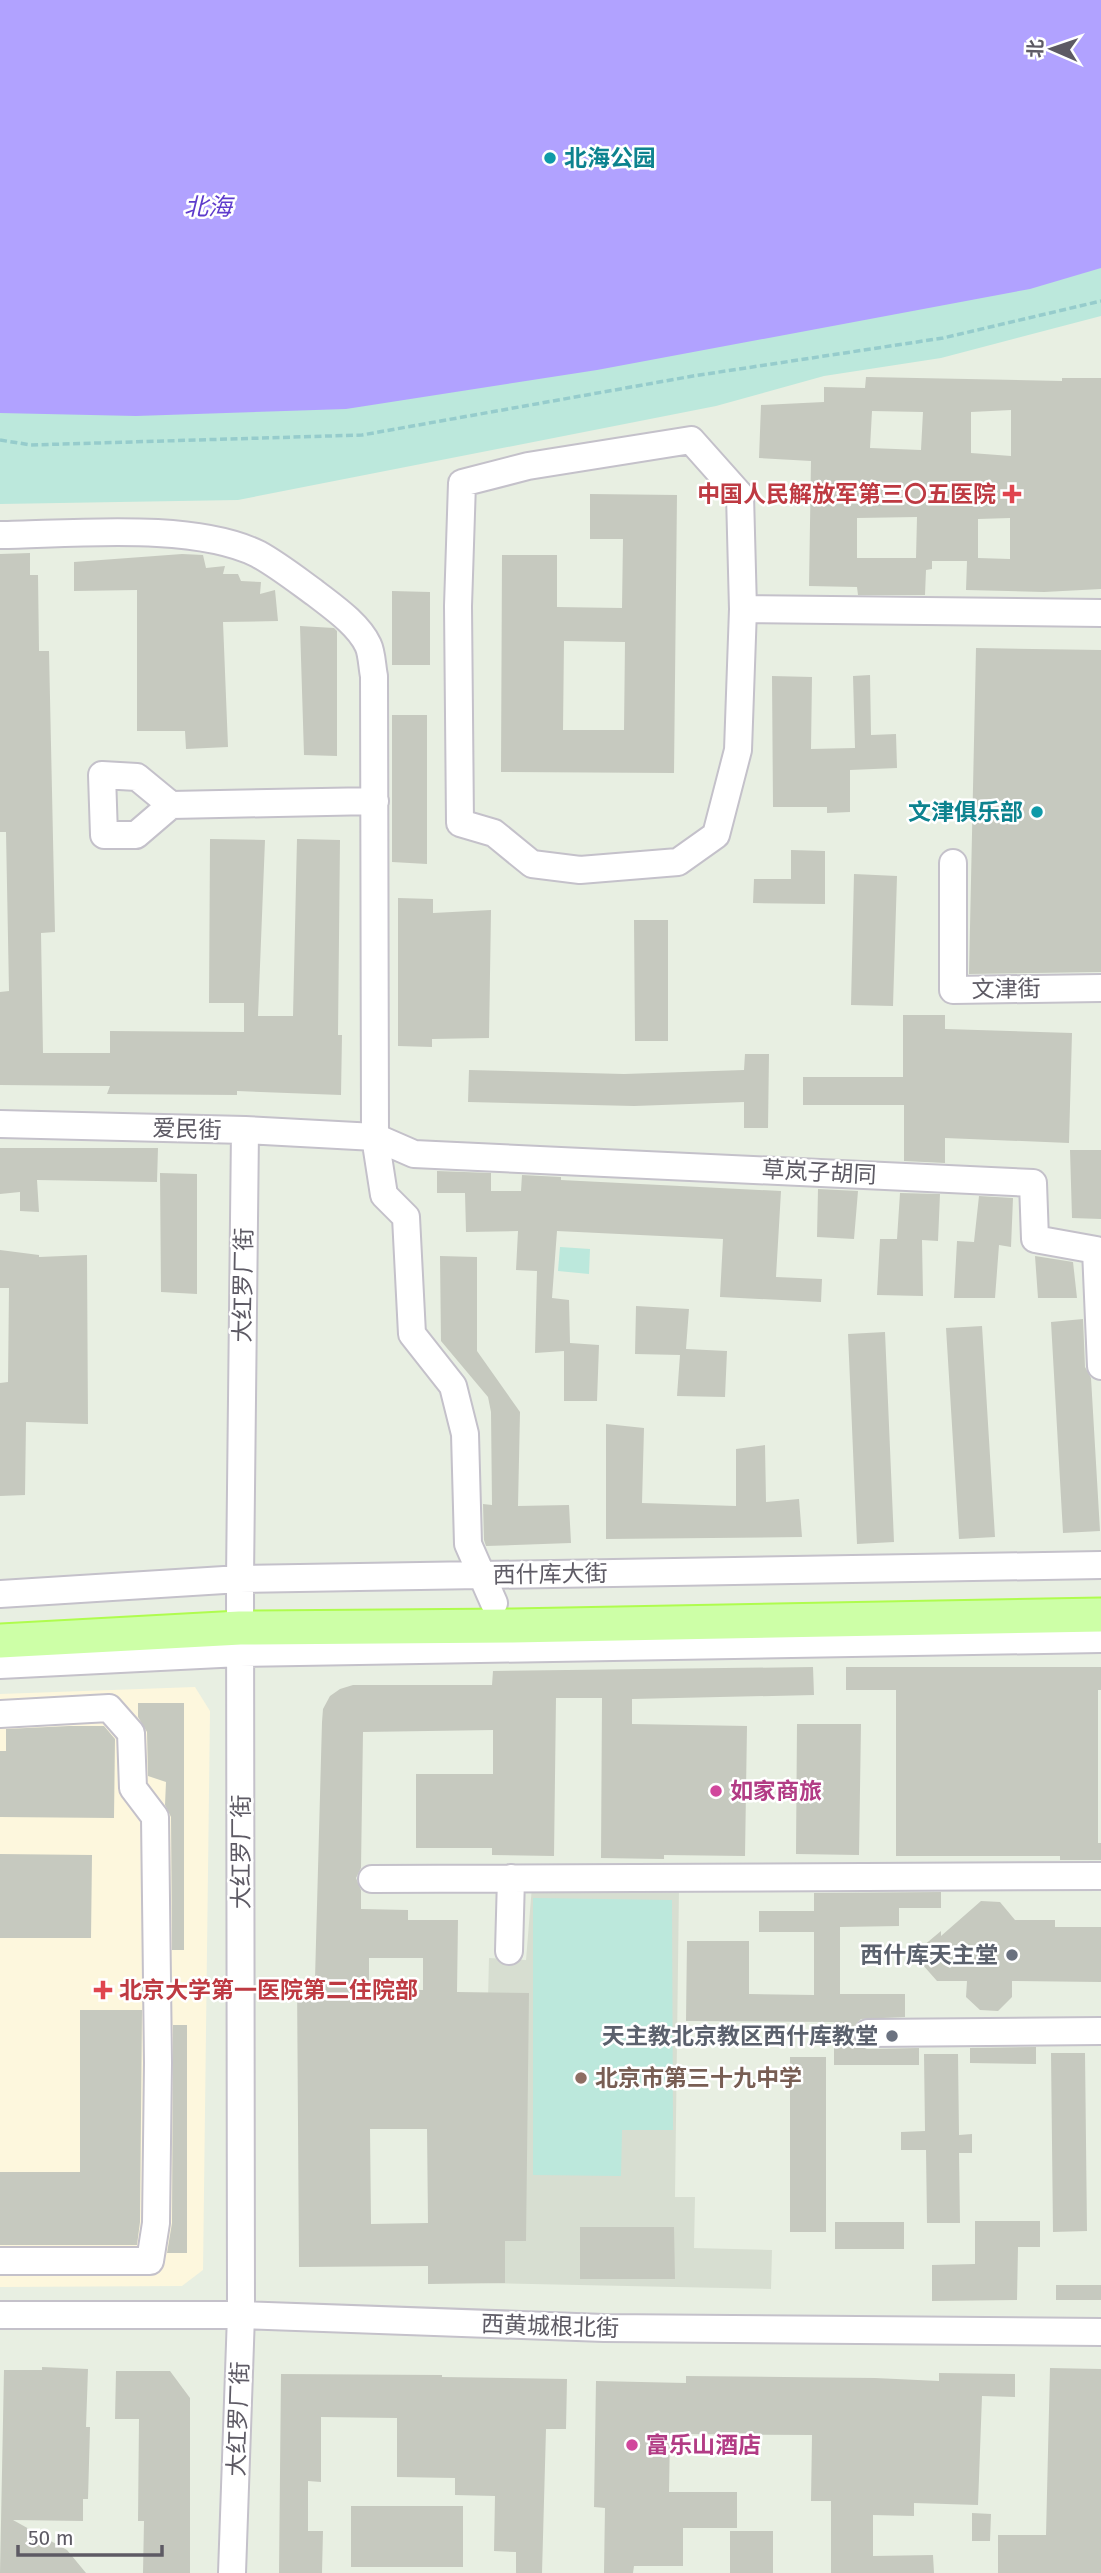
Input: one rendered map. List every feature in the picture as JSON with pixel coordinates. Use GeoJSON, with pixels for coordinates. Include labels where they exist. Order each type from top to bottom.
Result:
{"type":"FeatureCollection","features":[{"type":"Feature","properties":{"kind":"main road","name":"西什库大街"},"geometry":{"type":"LineString","coordinates":[[0,1641],[488,1589],[1101,1594]]}},
{"type":"Feature","properties":{"kind":"main road","name":"西什库大街"},"geometry":{"type":"LineString","coordinates":[[0,1619],[240,1617],[512,1626],[1101,1615]]}},
{"type":"Feature","properties":{"kind":"street"},"geometry":{"type":"LineString","coordinates":[[691,440],[740,495],[743,609],[738,750],[716,835],[678,862],[580,870],[532,864],[494,833],[460,822],[458,606],[462,483],[528,466],[691,440]]}},
{"type":"Feature","properties":{"kind":"street"},"geometry":{"type":"LineString","coordinates":[[0,535],[142,533],[201,538],[236,545],[259,555],[292,576],[337,610],[369,645],[374,676],[375,1137],[384,1195],[406,1217],[412,1334],[453,1386],[466,1434],[468,1544],[488,1589]]}},
{"type":"Feature","properties":{"kind":"street"},"geometry":{"type":"LineString","coordinates":[[743,609],[1101,613]]}},
{"type":"Feature","properties":{"kind":"street"},"geometry":{"type":"LineString","coordinates":[[172,805],[375,801]]}},
{"type":"Feature","properties":{"kind":"street","name":"文津街"},"geometry":{"type":"LineString","coordinates":[[953,863],[953,990],[1101,988]]}},
{"type":"Feature","properties":{"kind":"street","name":"爱民街"},"geometry":{"type":"LineString","coordinates":[[0,1124],[245,1130],[375,1137]]}},
{"type":"Feature","properties":{"kind":"street","name":"大红罗厂街"},"geometry":{"type":"LineString","coordinates":[[232,2573],[242,2315],[240,1617],[245,1130]]}},
{"type":"Feature","properties":{"kind":"street","name":"草岚子胡同"},"geometry":{"type":"LineString","coordinates":[[375,1137],[414,1154],[1033,1183],[1035,1239],[1096,1250],[1101,1366]]}},
{"type":"Feature","properties":{"kind":"street","name":"西什库大街"},"geometry":{"type":"LineString","coordinates":[[488,1589],[1101,1565]]}},
{"type":"Feature","properties":{"kind":"street","name":"西什库大街"},"geometry":{"type":"LineString","coordinates":[[0,1594],[240,1617],[1101,1639]]}},
{"type":"Feature","properties":{"kind":"street","name":"西什库大街"},"geometry":{"type":"LineString","coordinates":[[0,1665],[240,1617]]}},
{"type":"Feature","properties":{"kind":"street"},"geometry":{"type":"LineString","coordinates":[[0,1714],[109,1708],[131,1733],[133,1788],[155,1817],[158,2063],[156,2223],[150,2262],[0,2261]]}},
{"type":"Feature","properties":{"kind":"street"},"geometry":{"type":"LineString","coordinates":[[372,1879],[1101,1876]]}},
{"type":"Feature","properties":{"kind":"street"},"geometry":{"type":"LineString","coordinates":[[509,1951],[512,1878]]}},
{"type":"Feature","properties":{"kind":"street"},"geometry":{"type":"LineString","coordinates":[[868,2032],[1101,2031]]}},
{"type":"Feature","properties":{"kind":"street","name":"西黄城根北街"},"geometry":{"type":"LineString","coordinates":[[0,2315],[242,2315],[604,2328],[1101,2332]]}},
{"type":"Feature","properties":{"kind":"path"},"geometry":{"type":"LineString","coordinates":[[0,440],[31,445],[362,435],[693,376],[943,338],[1101,301]]}},
{"type":"Feature","properties":{"kind":"shaded area","name":"北海"},"geometry":{"type":"Polygon","coordinates":[[[0,0],[1101,0],[1101,316],[941,358],[824,376],[716,406],[238,500],[0,504],[0,0]]]}},
{"type":"Feature","properties":{"kind":"shaded area"},"geometry":{"type":"Polygon","coordinates":[[[560,1247],[590,1249],[589,1274],[558,1271],[560,1247]]]}},
{"type":"Feature","properties":{"kind":"shaded area","name":"北京大学第一医院第二住院部"},"geometry":{"type":"Polygon","coordinates":[[[195,1687],[210,1711],[203,2270],[182,2286],[0,2287],[0,1694],[195,1687]]]}},
{"type":"Feature","properties":{"kind":"shaded area","name":"北京市第三十九中学"},"geometry":{"type":"Polygon","coordinates":[[[532,1886],[679,1888],[675,2197],[695,2197],[694,2248],[772,2250],[771,2289],[481,2283],[489,1958],[526,1960],[532,1886]]]}},
{"type":"Feature","properties":{"kind":"shaded area"},"geometry":{"type":"Polygon","coordinates":[[[533,1898],[672,1900],[673,2130],[622,2130],[621,2176],[533,2175],[533,1898]]]}},
{"type":"Feature","properties":{"kind":"water","name":"北海"},"geometry":{"type":"Polygon","coordinates":[[[0,0],[1101,0],[1101,268],[1030,289],[597,370],[346,409],[136,416],[0,413],[0,0]]]}},
{"type":"Feature","properties":{"kind":"building"},"geometry":{"type":"Polygon","coordinates":[[[866,377],[1062,381],[1062,378],[1101,378],[1101,589],[1044,592],[966,590],[967,561],[932,561],[932,569],[926,570],[925,595],[858,595],[857,587],[809,586],[811,461],[759,458],[761,405],[824,402],[824,387],[865,388],[866,377]],[[1011,410],[971,412],[971,453],[1011,456],[1011,410]],[[872,411],[870,448],[921,450],[923,412],[872,411]],[[917,517],[857,518],[857,558],[916,558],[917,517]],[[1010,518],[978,519],[978,558],[1010,559],[1010,518]]]}},
{"type":"Feature","properties":{"kind":"building"},"geometry":{"type":"Polygon","coordinates":[[[590,494],[677,495],[674,773],[501,772],[502,555],[557,555],[557,607],[622,608],[623,539],[590,539],[590,494]],[[564,641],[563,730],[624,730],[625,642],[564,641]]]}},
{"type":"Feature","properties":{"kind":"building"},"geometry":{"type":"Polygon","coordinates":[[[30,553],[30,575],[38,575],[39,651],[49,651],[55,932],[41,933],[43,1053],[110,1053],[110,1031],[244,1032],[244,1003],[209,1003],[210,839],[265,840],[258,1016],[293,1016],[297,839],[340,840],[338,1035],[342,1035],[341,1095],[237,1091],[237,1095],[107,1094],[110,1086],[0,1085],[0,992],[9,991],[6,832],[0,832],[0,554],[30,553]]]}},
{"type":"Feature","properties":{"kind":"building"},"geometry":{"type":"Polygon","coordinates":[[[182,554],[203,555],[206,568],[225,566],[223,574],[238,574],[241,581],[261,582],[260,594],[275,590],[278,621],[223,622],[228,747],[186,749],[185,731],[137,731],[137,590],[74,591],[74,562],[182,554]]]}},
{"type":"Feature","properties":{"kind":"building"},"geometry":{"type":"Polygon","coordinates":[[[392,591],[430,592],[430,665],[392,665],[392,591]]]}},
{"type":"Feature","properties":{"kind":"building"},"geometry":{"type":"Polygon","coordinates":[[[300,626],[334,628],[337,631],[337,756],[304,755],[300,626]]]}},
{"type":"Feature","properties":{"kind":"building","name":"文津俱乐部"},"geometry":{"type":"Polygon","coordinates":[[[976,648],[1101,650],[1101,972],[969,974],[976,648]]]}},
{"type":"Feature","properties":{"kind":"building"},"geometry":{"type":"Polygon","coordinates":[[[870,675],[871,735],[896,734],[897,768],[850,770],[850,812],[827,813],[827,807],[773,807],[772,676],[812,677],[811,749],[855,748],[853,676],[870,675]]]}},
{"type":"Feature","properties":{"kind":"building"},"geometry":{"type":"Polygon","coordinates":[[[392,715],[427,715],[427,864],[392,862],[392,715]]]}},
{"type":"Feature","properties":{"kind":"building"},"geometry":{"type":"Polygon","coordinates":[[[791,850],[825,851],[825,904],[753,903],[754,879],[791,879],[791,850]]]}},
{"type":"Feature","properties":{"kind":"building"},"geometry":{"type":"Polygon","coordinates":[[[854,874],[897,876],[893,1006],[851,1005],[854,874]]]}},
{"type":"Feature","properties":{"kind":"building"},"geometry":{"type":"Polygon","coordinates":[[[398,898],[433,899],[433,913],[491,910],[489,1038],[432,1039],[432,1047],[398,1046],[398,898]]]}},
{"type":"Feature","properties":{"kind":"building"},"geometry":{"type":"Polygon","coordinates":[[[634,920],[668,920],[668,1041],[635,1041],[634,920]]]}},
{"type":"Feature","properties":{"kind":"building"},"geometry":{"type":"Polygon","coordinates":[[[903,1015],[945,1015],[945,1029],[1072,1033],[1069,1143],[945,1138],[945,1163],[904,1161],[904,1105],[803,1105],[803,1077],[903,1077],[903,1015]]]}},
{"type":"Feature","properties":{"kind":"building"},"geometry":{"type":"Polygon","coordinates":[[[745,1054],[769,1054],[768,1128],[744,1128],[744,1102],[634,1106],[468,1102],[469,1070],[624,1074],[744,1070],[745,1054]]]}},
{"type":"Feature","properties":{"kind":"building"},"geometry":{"type":"Polygon","coordinates":[[[0,1148],[158,1148],[157,1182],[37,1180],[39,1212],[20,1211],[20,1192],[0,1194],[0,1148]]]}},
{"type":"Feature","properties":{"kind":"building"},"geometry":{"type":"Polygon","coordinates":[[[1070,1150],[1101,1150],[1101,1219],[1072,1218],[1070,1150]]]}},
{"type":"Feature","properties":{"kind":"building"},"geometry":{"type":"Polygon","coordinates":[[[437,1171],[491,1173],[491,1191],[521,1191],[522,1175],[561,1177],[561,1180],[781,1191],[776,1277],[822,1279],[821,1302],[720,1297],[723,1239],[557,1231],[552,1298],[569,1300],[570,1343],[599,1345],[597,1401],[564,1401],[564,1351],[535,1353],[537,1271],[516,1270],[518,1231],[466,1232],[465,1193],[437,1193],[437,1171]]]}},
{"type":"Feature","properties":{"kind":"building"},"geometry":{"type":"Polygon","coordinates":[[[160,1173],[197,1174],[197,1294],[161,1292],[160,1173]]]}},
{"type":"Feature","properties":{"kind":"building"},"geometry":{"type":"Polygon","coordinates":[[[818,1189],[858,1191],[854,1239],[817,1237],[818,1189]]]}},
{"type":"Feature","properties":{"kind":"building"},"geometry":{"type":"Polygon","coordinates":[[[900,1193],[940,1194],[938,1241],[922,1240],[923,1296],[877,1295],[880,1239],[897,1239],[900,1193]]]}},
{"type":"Feature","properties":{"kind":"building"},"geometry":{"type":"Polygon","coordinates":[[[979,1196],[1013,1198],[1011,1247],[999,1245],[995,1298],[954,1298],[957,1241],[974,1242],[979,1196]]]}},
{"type":"Feature","properties":{"kind":"building"},"geometry":{"type":"Polygon","coordinates":[[[0,1250],[39,1257],[87,1255],[88,1424],[26,1422],[25,1495],[0,1496],[0,1383],[8,1382],[9,1288],[0,1288],[0,1250]]]}},
{"type":"Feature","properties":{"kind":"building"},"geometry":{"type":"Polygon","coordinates":[[[440,1256],[477,1257],[477,1351],[520,1412],[518,1506],[569,1505],[571,1543],[486,1546],[483,1504],[492,1505],[491,1412],[488,1397],[441,1341],[440,1256]]]}},
{"type":"Feature","properties":{"kind":"building"},"geometry":{"type":"Polygon","coordinates":[[[1035,1256],[1073,1262],[1077,1298],[1038,1298],[1035,1256]]]}},
{"type":"Feature","properties":{"kind":"building"},"geometry":{"type":"Polygon","coordinates":[[[636,1306],[689,1309],[686,1349],[727,1351],[725,1397],[677,1396],[680,1355],[635,1354],[636,1306]]]}},
{"type":"Feature","properties":{"kind":"building"},"geometry":{"type":"Polygon","coordinates":[[[1083,1319],[1085,1367],[1091,1378],[1100,1531],[1063,1533],[1051,1322],[1083,1319]]]}},
{"type":"Feature","properties":{"kind":"building"},"geometry":{"type":"Polygon","coordinates":[[[982,1326],[995,1537],[959,1539],[946,1328],[982,1326]]]}},
{"type":"Feature","properties":{"kind":"building"},"geometry":{"type":"Polygon","coordinates":[[[885,1332],[894,1542],[857,1544],[848,1334],[885,1332]]]}},
{"type":"Feature","properties":{"kind":"building"},"geometry":{"type":"Polygon","coordinates":[[[606,1424],[644,1428],[642,1503],[736,1506],[736,1449],[765,1445],[766,1502],[799,1499],[802,1537],[606,1539],[606,1424]]]}},
{"type":"Feature","properties":{"kind":"building"},"geometry":{"type":"Polygon","coordinates":[[[813,1667],[814,1695],[632,1699],[632,1724],[747,1726],[745,1856],[664,1855],[664,1859],[601,1858],[602,1698],[556,1698],[554,1856],[492,1855],[492,1848],[416,1848],[416,1774],[493,1774],[493,1730],[363,1732],[361,1868],[356,1878],[361,1890],[361,1909],[408,1910],[408,1920],[458,1920],[457,1992],[529,1993],[526,2241],[505,2241],[505,2283],[428,2284],[428,2266],[299,2267],[297,1979],[315,1979],[323,1709],[330,1696],[353,1685],[492,1685],[493,1671],[813,1667]],[[369,1958],[369,1989],[423,1990],[423,1958],[369,1958]],[[370,2129],[371,2224],[428,2223],[427,2129],[370,2129]]]}},
{"type":"Feature","properties":{"kind":"building"},"geometry":{"type":"Polygon","coordinates":[[[846,1667],[1101,1667],[1101,1690],[1098,1690],[1098,1843],[1101,1843],[1101,1860],[1060,1860],[1060,1856],[896,1856],[896,1690],[846,1690],[846,1667]]]}},
{"type":"Feature","properties":{"kind":"building"},"geometry":{"type":"Polygon","coordinates":[[[138,1703],[184,1703],[184,1950],[172,1950],[171,1817],[165,1805],[166,1782],[148,1776],[147,1732],[138,1717],[138,1703]]]}},
{"type":"Feature","properties":{"kind":"building"},"geometry":{"type":"Polygon","coordinates":[[[797,1724],[861,1724],[859,1855],[796,1854],[797,1724]]]}},
{"type":"Feature","properties":{"kind":"building"},"geometry":{"type":"Polygon","coordinates":[[[104,1726],[115,1739],[114,1818],[0,1817],[0,1751],[6,1751],[6,1729],[104,1726]]]}},
{"type":"Feature","properties":{"kind":"building"},"geometry":{"type":"Polygon","coordinates":[[[0,1854],[92,1855],[91,1938],[0,1938],[0,1854]]]}},
{"type":"Feature","properties":{"kind":"building"},"geometry":{"type":"Polygon","coordinates":[[[941,1892],[941,1908],[899,1908],[899,1926],[840,1927],[840,1994],[905,1994],[905,2017],[861,2019],[854,2026],[854,2040],[867,2049],[919,2048],[919,2065],[834,2065],[834,2022],[686,2021],[687,1941],[749,1941],[749,1994],[814,1995],[814,1932],[759,1932],[759,1911],[814,1911],[814,1893],[941,1892]]]}},
{"type":"Feature","properties":{"kind":"building","name":"西什库天主堂"},"geometry":{"type":"Polygon","coordinates":[[[981,1901],[1000,1902],[1015,1920],[1055,1920],[1055,1927],[1101,1927],[1101,1982],[1012,1981],[1012,1997],[998,2011],[980,2010],[966,1997],[967,1981],[937,1981],[922,1964],[923,1946],[941,1931],[941,1936],[981,1901]]]}},
{"type":"Feature","properties":{"kind":"building"},"geometry":{"type":"Polygon","coordinates":[[[80,2010],[142,2010],[140,2222],[137,2245],[0,2245],[0,2172],[80,2172],[80,2010]]]}},
{"type":"Feature","properties":{"kind":"building"},"geometry":{"type":"Polygon","coordinates":[[[173,2025],[187,2025],[187,2253],[167,2253],[172,2223],[173,2025]]]}},
{"type":"Feature","properties":{"kind":"building"},"geometry":{"type":"Polygon","coordinates":[[[1036,2047],[1036,2064],[970,2063],[970,2048],[1036,2047]]]}},
{"type":"Feature","properties":{"kind":"building"},"geometry":{"type":"Polygon","coordinates":[[[1051,2053],[1085,2053],[1087,2231],[1053,2232],[1051,2053]]]}},
{"type":"Feature","properties":{"kind":"building"},"geometry":{"type":"Polygon","coordinates":[[[924,2054],[958,2054],[959,2135],[972,2134],[972,2153],[959,2153],[960,2223],[927,2223],[926,2150],[901,2150],[901,2132],[925,2131],[924,2054]]]}},
{"type":"Feature","properties":{"kind":"building"},"geometry":{"type":"Polygon","coordinates":[[[790,2057],[826,2057],[826,2232],[790,2232],[790,2057]]]}},
{"type":"Feature","properties":{"kind":"building"},"geometry":{"type":"Polygon","coordinates":[[[975,2221],[1040,2221],[1040,2247],[1018,2247],[1017,2300],[932,2301],[932,2265],[975,2264],[975,2221]]]}},
{"type":"Feature","properties":{"kind":"building"},"geometry":{"type":"Polygon","coordinates":[[[835,2222],[904,2222],[904,2249],[835,2249],[835,2222]]]}},
{"type":"Feature","properties":{"kind":"building"},"geometry":{"type":"Polygon","coordinates":[[[580,2227],[674,2227],[675,2279],[580,2279],[580,2227]]]}},
{"type":"Feature","properties":{"kind":"building"},"geometry":{"type":"Polygon","coordinates":[[[1056,2285],[1101,2285],[1101,2300],[1056,2300],[1056,2285]]]}},
{"type":"Feature","properties":{"kind":"building"},"geometry":{"type":"Polygon","coordinates":[[[42,2367],[88,2369],[88,2499],[83,2499],[83,2521],[13,2520],[67,2550],[86,2573],[0,2573],[4,2370],[42,2370],[42,2367]]]}},
{"type":"Feature","properties":{"kind":"building"},"geometry":{"type":"Polygon","coordinates":[[[1050,2368],[1101,2369],[1101,2573],[998,2573],[998,2535],[1046,2535],[1050,2368]]]}},
{"type":"Feature","properties":{"kind":"building"},"geometry":{"type":"Polygon","coordinates":[[[116,2371],[170,2371],[190,2398],[190,2573],[143,2573],[144,2521],[138,2521],[139,2419],[115,2419],[116,2371]]]}},
{"type":"Feature","properties":{"kind":"building"},"geometry":{"type":"Polygon","coordinates":[[[939,2373],[1015,2374],[1015,2397],[982,2396],[978,2505],[914,2503],[914,2516],[873,2515],[873,2556],[933,2555],[934,2573],[831,2573],[831,2501],[811,2501],[812,2435],[670,2434],[669,2492],[737,2492],[737,2528],[683,2528],[683,2566],[634,2566],[633,2573],[604,2573],[605,2508],[594,2507],[596,2381],[686,2383],[686,2376],[939,2381],[939,2373]]]}},
{"type":"Feature","properties":{"kind":"building"},"geometry":{"type":"Polygon","coordinates":[[[281,2374],[567,2379],[566,2429],[546,2429],[542,2573],[516,2573],[516,2552],[494,2551],[495,2496],[455,2495],[455,2478],[397,2477],[397,2418],[321,2417],[321,2482],[308,2481],[308,2531],[323,2531],[322,2573],[279,2573],[281,2374]]]}},
{"type":"Feature","properties":{"kind":"building"},"geometry":{"type":"Polygon","coordinates":[[[351,2506],[463,2506],[463,2567],[351,2567],[351,2506]]]}},
{"type":"Feature","properties":{"kind":"building"},"geometry":{"type":"Polygon","coordinates":[[[972,2513],[991,2514],[990,2541],[972,2541],[972,2513]]]}},
{"type":"Feature","properties":{"kind":"building"},"geometry":{"type":"Polygon","coordinates":[[[730,2531],[773,2531],[773,2573],[730,2573],[730,2531]]]}},
{"type":"Feature","properties":{"kind":"place","name":"北海公园"},"geometry":{"type":"Point","coordinates":[550,158]}},
{"type":"Feature","properties":{"kind":"place","name":"中国人民解放军第三〇五医院"},"geometry":{"type":"Point","coordinates":[1012,494]}},
{"type":"Feature","properties":{"kind":"place","name":"文津俱乐部"},"geometry":{"type":"Point","coordinates":[1037,812]}},
{"type":"Feature","properties":{"kind":"place","name":"如家商旅"},"geometry":{"type":"Point","coordinates":[716,1791]}},
{"type":"Feature","properties":{"kind":"place","name":"西什库天主堂"},"geometry":{"type":"Point","coordinates":[1012,1955]}},
{"type":"Feature","properties":{"kind":"place","name":"北京大学第一医院第二住院部"},"geometry":{"type":"Point","coordinates":[103,1990]}},
{"type":"Feature","properties":{"kind":"place","name":"天主教北京教区西什库教堂"},"geometry":{"type":"Point","coordinates":[892,2036]}},
{"type":"Feature","properties":{"kind":"place","name":"北京市第三十九中学"},"geometry":{"type":"Point","coordinates":[581,2078]}},
{"type":"Feature","properties":{"kind":"place","name":"富乐山酒店"},"geometry":{"type":"Point","coordinates":[632,2445]}}]}
